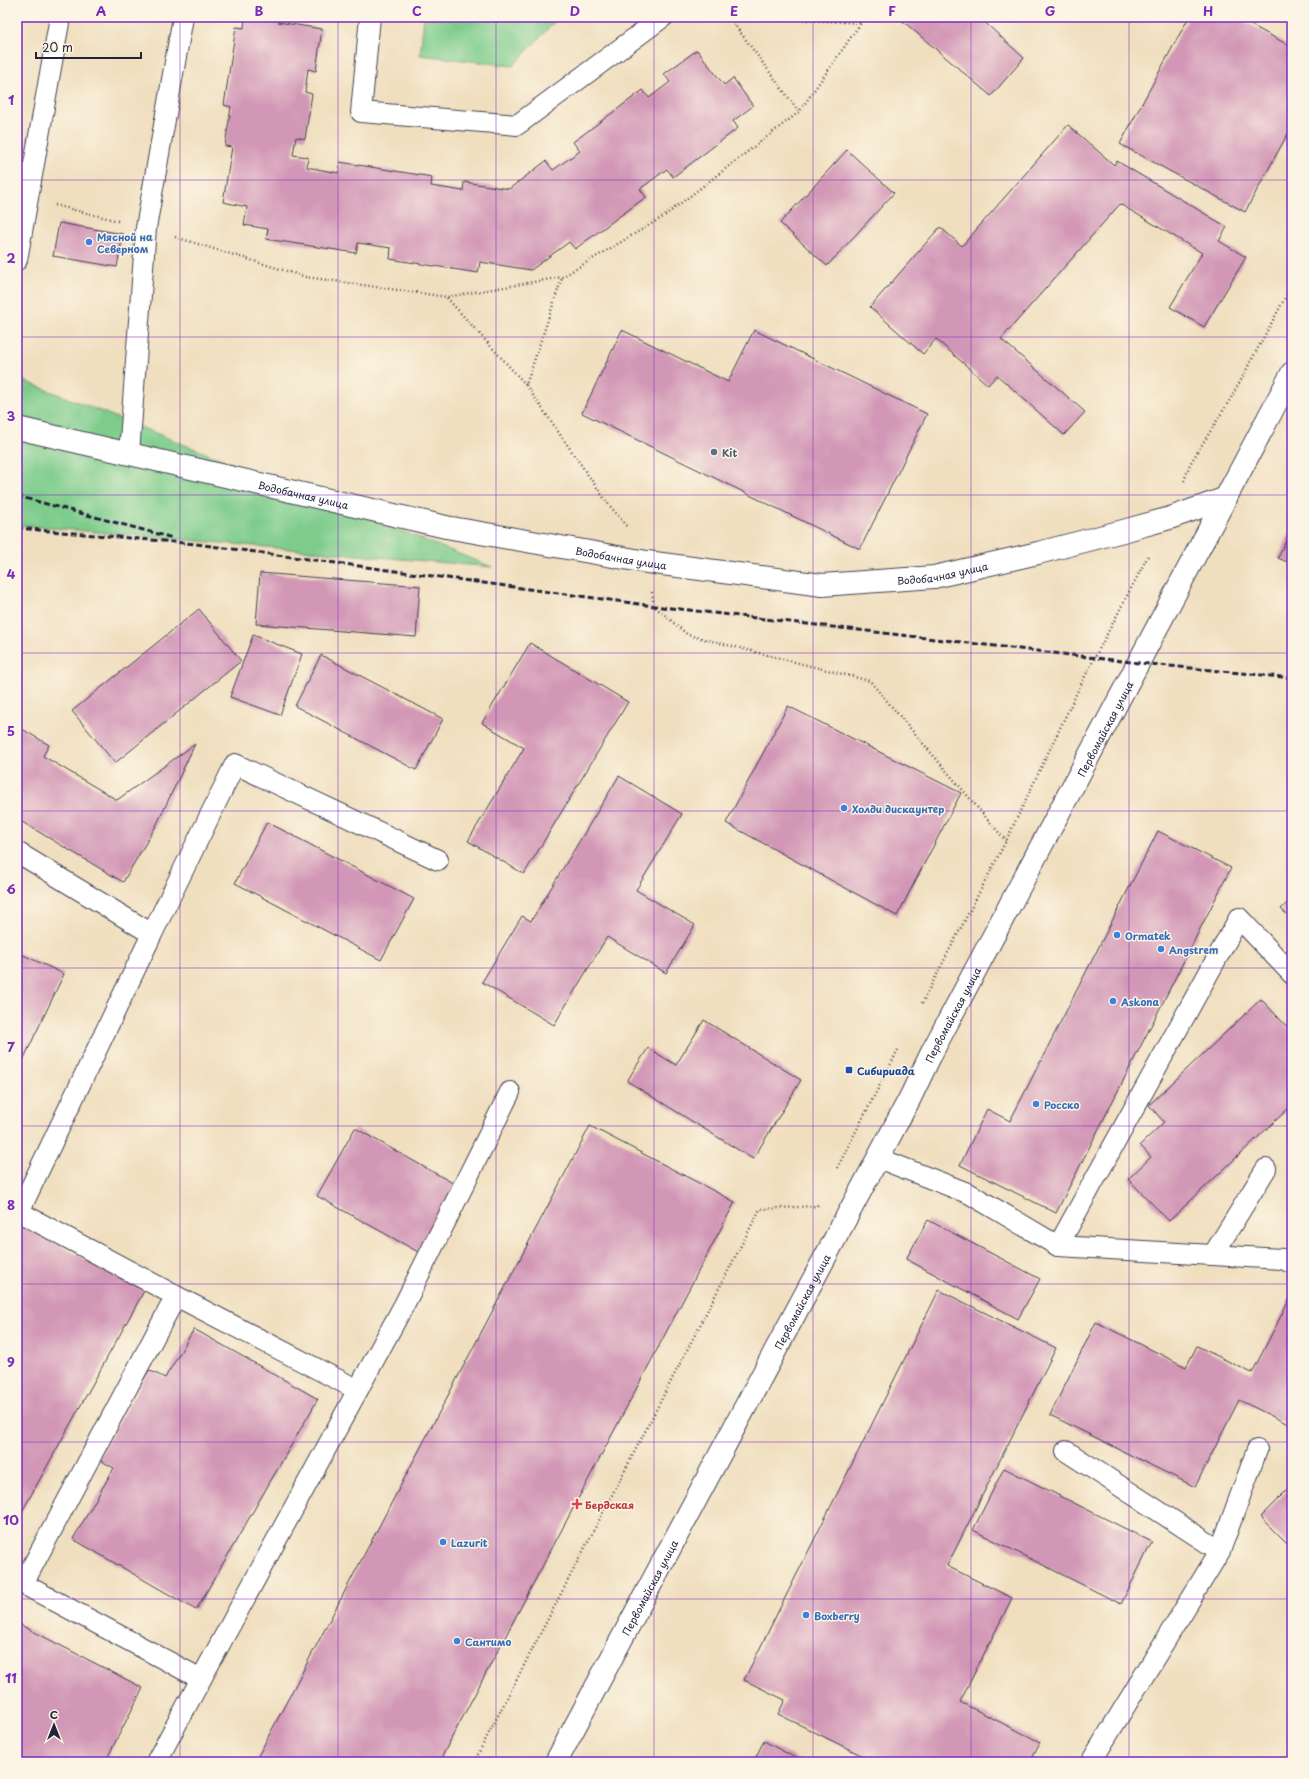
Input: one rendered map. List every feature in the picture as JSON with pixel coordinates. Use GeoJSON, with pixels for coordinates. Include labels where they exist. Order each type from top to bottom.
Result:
{"type":"FeatureCollection","features":[{"type":"Feature","properties":{"kind":"main road","name":"Первомайская улица"},"geometry":{"type":"LineString","coordinates":[[556,1762],[910,1098],[933,1050],[1096,747],[1138,663],[1292,373]]}},
{"type":"Feature","properties":{"kind":"main road","name":"Водобачная улица"},"geometry":{"type":"LineString","coordinates":[[17,428],[446,527],[647,562],[822,585],[934,578],[1038,554],[1170,518],[1226,498]]}},
{"type":"Feature","properties":{"kind":"lane"},"geometry":{"type":"LineString","coordinates":[[17,260],[60,17]]}},
{"type":"Feature","properties":{"kind":"lane"},"geometry":{"type":"LineString","coordinates":[[129,454],[146,228],[182,17]]}},
{"type":"Feature","properties":{"kind":"lane"},"geometry":{"type":"LineString","coordinates":[[370,17],[361,112],[517,125],[663,17]]}},
{"type":"Feature","properties":{"kind":"lane"},"geometry":{"type":"LineString","coordinates":[[358,1390],[18,1212],[235,764],[438,860]]}},
{"type":"Feature","properties":{"kind":"lane"},"geometry":{"type":"LineString","coordinates":[[17,852],[152,934]]}},
{"type":"Feature","properties":{"kind":"lane"},"geometry":{"type":"LineString","coordinates":[[1058,1246],[1239,918],[1292,974]]}},
{"type":"Feature","properties":{"kind":"lane"},"geometry":{"type":"LineString","coordinates":[[156,1762],[405,1303],[510,1092]]}},
{"type":"Feature","properties":{"kind":"lane"},"geometry":{"type":"LineString","coordinates":[[878,1158],[970,1194],[1058,1246],[1282,1260],[1292,1263]]}},
{"type":"Feature","properties":{"kind":"lane"},"geometry":{"type":"LineString","coordinates":[[1213,1255],[1266,1169]]}},
{"type":"Feature","properties":{"kind":"lane"},"geometry":{"type":"LineString","coordinates":[[176,1296],[23,1584],[201,1679]]}},
{"type":"Feature","properties":{"kind":"lane"},"geometry":{"type":"LineString","coordinates":[[1091,1762],[1220,1551],[1257,1450]]}},
{"type":"Feature","properties":{"kind":"lane"},"geometry":{"type":"LineString","coordinates":[[1066,1451],[1220,1551]]}},
{"type":"Feature","properties":{"kind":"path"},"geometry":{"type":"LineString","coordinates":[[729,17],[799,112]]}},
{"type":"Feature","properties":{"kind":"path"},"geometry":{"type":"LineString","coordinates":[[755,17],[861,23]]}},
{"type":"Feature","properties":{"kind":"path"},"geometry":{"type":"LineString","coordinates":[[28,198],[146,228],[306,278],[447,297],[562,278],[663,217],[799,112],[865,17]]}},
{"type":"Feature","properties":{"kind":"path"},"geometry":{"type":"LineString","coordinates":[[526,385],[562,278]]}},
{"type":"Feature","properties":{"kind":"path"},"geometry":{"type":"LineString","coordinates":[[919,1009],[1006,841],[1081,684],[1170,518],[1190,464],[1231,398],[1292,285]]}},
{"type":"Feature","properties":{"kind":"path"},"geometry":{"type":"LineString","coordinates":[[447,297],[526,385],[606,501],[627,526],[647,562],[654,606],[688,636],[870,681],[1006,841]]}},
{"type":"Feature","properties":{"kind":"path"},"geometry":{"type":"LineString","coordinates":[[835,1171],[900,1044]]}},
{"type":"Feature","properties":{"kind":"path"},"geometry":{"type":"LineString","coordinates":[[474,1762],[760,1209],[817,1206],[820,1199]]}},
{"type":"Feature","properties":{"kind":"green space"},"geometry":{"type":"Polygon","coordinates":[[[424,17],[559,17],[513,66],[420,55],[424,17]]]}},
{"type":"Feature","properties":{"kind":"green space"},"geometry":{"type":"Polygon","coordinates":[[[17,378],[492,567],[17,525],[17,378]]]}},
{"type":"Feature","properties":{"kind":"building"},"geometry":{"type":"Polygon","coordinates":[[[245,17],[279,17],[278,22],[322,29],[316,71],[308,69],[305,92],[312,94],[305,139],[296,137],[293,155],[308,157],[307,167],[338,173],[340,162],[432,177],[431,186],[463,191],[464,182],[509,189],[546,161],[553,170],[580,151],[573,142],[643,90],[649,98],[670,82],[664,74],[697,50],[724,85],[733,78],[753,106],[733,121],[738,128],[673,177],[667,169],[640,189],[646,197],[575,249],[569,242],[531,270],[480,262],[478,273],[390,259],[391,248],[358,243],[356,253],[266,239],[268,229],[244,225],[247,207],[223,202],[232,147],[225,146],[231,107],[224,105],[236,27],[244,28],[245,17]]]}},
{"type":"Feature","properties":{"kind":"building"},"geometry":{"type":"Polygon","coordinates":[[[898,17],[979,17],[1024,58],[991,96],[898,17]]]}},
{"type":"Feature","properties":{"kind":"building"},"geometry":{"type":"Polygon","coordinates":[[[1189,17],[1236,17],[1292,47],[1292,126],[1245,212],[1120,144],[1189,17]]]}},
{"type":"Feature","properties":{"kind":"building"},"geometry":{"type":"Polygon","coordinates":[[[1068,125],[1114,165],[1117,161],[1227,227],[1219,241],[1246,257],[1204,327],[1170,307],[1202,253],[1120,204],[1001,339],[1085,412],[1064,435],[997,375],[988,385],[936,339],[923,354],[870,307],[940,227],[962,246],[1068,125]]]}},
{"type":"Feature","properties":{"kind":"building"},"geometry":{"type":"Polygon","coordinates":[[[847,150],[894,193],[827,266],[780,223],[847,150]]]}},
{"type":"Feature","properties":{"kind":"building","name":"Мясной на Северном"},"geometry":{"type":"Polygon","coordinates":[[[59,223],[123,234],[117,267],[53,256],[59,223]]]}},
{"type":"Feature","properties":{"kind":"building"},"geometry":{"type":"Polygon","coordinates":[[[622,330],[728,382],[754,330],[927,414],[860,549],[582,413],[622,330]]]}},
{"type":"Feature","properties":{"kind":"building"},"geometry":{"type":"Polygon","coordinates":[[[1292,527],[1292,564],[1278,558],[1292,527]]]}},
{"type":"Feature","properties":{"kind":"building"},"geometry":{"type":"Polygon","coordinates":[[[260,573],[420,586],[416,637],[256,624],[260,573]]]}},
{"type":"Feature","properties":{"kind":"building"},"geometry":{"type":"Polygon","coordinates":[[[199,609],[241,661],[115,763],[72,711],[199,609]]]}},
{"type":"Feature","properties":{"kind":"building"},"geometry":{"type":"Polygon","coordinates":[[[253,635],[302,654],[280,715],[230,697],[253,635]]]}},
{"type":"Feature","properties":{"kind":"building"},"geometry":{"type":"Polygon","coordinates":[[[530,643],[628,702],[524,874],[468,841],[524,748],[482,723],[530,643]]]}},
{"type":"Feature","properties":{"kind":"building"},"geometry":{"type":"Polygon","coordinates":[[[321,655],[443,719],[416,770],[295,706],[321,655]]]}},
{"type":"Feature","properties":{"kind":"building","name":"Холди дискаунтер"},"geometry":{"type":"Polygon","coordinates":[[[788,706],[961,793],[897,916],[726,823],[788,706]]]}},
{"type":"Feature","properties":{"kind":"building"},"geometry":{"type":"Polygon","coordinates":[[[17,726],[49,745],[43,756],[117,800],[195,744],[157,824],[123,882],[17,819],[17,726]]]}},
{"type":"Feature","properties":{"kind":"building"},"geometry":{"type":"Polygon","coordinates":[[[619,776],[682,814],[636,890],[695,925],[666,973],[607,937],[554,1025],[482,982],[522,916],[531,921],[619,776]]]}},
{"type":"Feature","properties":{"kind":"building"},"geometry":{"type":"Polygon","coordinates":[[[267,822],[414,899],[381,960],[235,883],[267,822]]]}},
{"type":"Feature","properties":{"kind":"building"},"geometry":{"type":"Polygon","coordinates":[[[1158,831],[1231,868],[1056,1213],[960,1165],[987,1109],[1010,1121],[1158,831]]]}},
{"type":"Feature","properties":{"kind":"building"},"geometry":{"type":"Polygon","coordinates":[[[1292,898],[1292,919],[1281,909],[1292,898]]]}},
{"type":"Feature","properties":{"kind":"building"},"geometry":{"type":"Polygon","coordinates":[[[17,952],[64,974],[24,1058],[17,1055],[17,952]]]}},
{"type":"Feature","properties":{"kind":"building"},"geometry":{"type":"Polygon","coordinates":[[[1261,999],[1292,1032],[1292,1105],[1169,1221],[1128,1179],[1151,1157],[1140,1145],[1164,1122],[1149,1105],[1261,999]]]}},
{"type":"Feature","properties":{"kind":"building"},"geometry":{"type":"Polygon","coordinates":[[[704,1020],[801,1080],[753,1159],[627,1081],[648,1048],[676,1065],[704,1020]]]}},
{"type":"Feature","properties":{"kind":"building"},"geometry":{"type":"Polygon","coordinates":[[[590,1126],[735,1202],[439,1762],[264,1762],[257,1758],[590,1126]]]}},
{"type":"Feature","properties":{"kind":"building"},"geometry":{"type":"Polygon","coordinates":[[[355,1128],[458,1186],[420,1253],[317,1196],[355,1128]]]}},
{"type":"Feature","properties":{"kind":"building"},"geometry":{"type":"Polygon","coordinates":[[[928,1220],[1040,1279],[1018,1319],[906,1259],[928,1220]]]}},
{"type":"Feature","properties":{"kind":"building"},"geometry":{"type":"Polygon","coordinates":[[[17,1222],[144,1291],[19,1517],[17,1515],[17,1222]]]}},
{"type":"Feature","properties":{"kind":"building"},"geometry":{"type":"Polygon","coordinates":[[[939,1290],[1056,1348],[947,1566],[1012,1598],[960,1702],[1040,1742],[1030,1762],[875,1762],[778,1714],[785,1700],[744,1680],[939,1290]]]}},
{"type":"Feature","properties":{"kind":"building"},"geometry":{"type":"Polygon","coordinates":[[[1292,1294],[1292,1426],[1239,1400],[1195,1487],[1050,1415],[1096,1322],[1186,1367],[1197,1346],[1252,1373],[1292,1294]]]}},
{"type":"Feature","properties":{"kind":"building"},"geometry":{"type":"Polygon","coordinates":[[[194,1329],[318,1399],[196,1610],[73,1539],[114,1468],[98,1459],[149,1370],[165,1378],[194,1329]]]}},
{"type":"Feature","properties":{"kind":"building"},"geometry":{"type":"Polygon","coordinates":[[[1004,1468],[1152,1542],[1121,1604],[973,1530],[1004,1468]]]}},
{"type":"Feature","properties":{"kind":"building"},"geometry":{"type":"Polygon","coordinates":[[[1292,1485],[1292,1546],[1291,1548],[1260,1517],[1292,1485]]]}},
{"type":"Feature","properties":{"kind":"building"},"geometry":{"type":"Polygon","coordinates":[[[17,1623],[143,1688],[105,1762],[17,1762],[17,1623]]]}},
{"type":"Feature","properties":{"kind":"building"},"geometry":{"type":"Polygon","coordinates":[[[764,1741],[803,1762],[753,1762],[764,1741]]]}},
{"type":"Feature","properties":{"kind":"railway"},"geometry":{"type":"LineString","coordinates":[[17,496],[173,538]]}},
{"type":"Feature","properties":{"kind":"railway"},"geometry":{"type":"LineString","coordinates":[[17,528],[196,544],[654,606],[1139,663],[1292,678]]}},
{"type":"Feature","properties":{"kind":"place","name":"Мясной на Северном"},"geometry":{"type":"Point","coordinates":[89,242]}},
{"type":"Feature","properties":{"kind":"place","name":"Kit"},"geometry":{"type":"Point","coordinates":[714,452]}},
{"type":"Feature","properties":{"kind":"place","name":"Холди дискаунтер"},"geometry":{"type":"Point","coordinates":[844,808]}},
{"type":"Feature","properties":{"kind":"place","name":"Ormatek"},"geometry":{"type":"Point","coordinates":[1117,935]}},
{"type":"Feature","properties":{"kind":"place","name":"Angstrem"},"geometry":{"type":"Point","coordinates":[1161,949]}},
{"type":"Feature","properties":{"kind":"place","name":"Askona"},"geometry":{"type":"Point","coordinates":[1113,1001]}},
{"type":"Feature","properties":{"kind":"place","name":"Сибириада"},"geometry":{"type":"Point","coordinates":[849,1070]}},
{"type":"Feature","properties":{"kind":"place","name":"Росско"},"geometry":{"type":"Point","coordinates":[1036,1104]}},
{"type":"Feature","properties":{"kind":"place","name":"Бердская"},"geometry":{"type":"Point","coordinates":[577,1504]}},
{"type":"Feature","properties":{"kind":"place","name":"Lazurit"},"geometry":{"type":"Point","coordinates":[443,1542]}},
{"type":"Feature","properties":{"kind":"place","name":"Boxberry"},"geometry":{"type":"Point","coordinates":[806,1615]}},
{"type":"Feature","properties":{"kind":"place","name":"Сантимо"},"geometry":{"type":"Point","coordinates":[457,1641]}}]}
